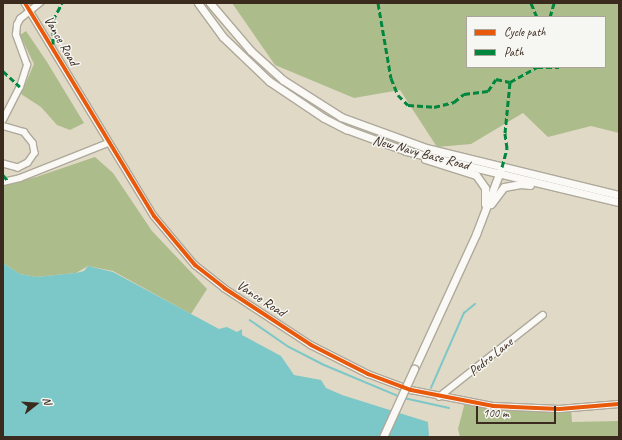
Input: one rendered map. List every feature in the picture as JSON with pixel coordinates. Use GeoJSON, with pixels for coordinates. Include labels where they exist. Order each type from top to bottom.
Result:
{"type":"FeatureCollection","features":[{"type":"Feature","properties":{"kind":"main road","name":"New Navy Base Road"},"geometry":{"type":"LineString","coordinates":[[198,3],[245,60],[294,99],[346,129],[406,151],[619,195]]}},
{"type":"Feature","properties":{"kind":"main road","name":"New Navy Base Road"},"geometry":{"type":"LineString","coordinates":[[210,3],[251,51],[297,91],[341,117],[402,141],[501,170],[554,189],[619,202]]}},
{"type":"Feature","properties":{"kind":"main road"},"geometry":{"type":"LineString","coordinates":[[406,151],[476,175],[485,188],[485,212]]}},
{"type":"Feature","properties":{"kind":"main road"},"geometry":{"type":"LineString","coordinates":[[383,437],[485,212],[501,170]]}},
{"type":"Feature","properties":{"kind":"main road"},"geometry":{"type":"LineString","coordinates":[[485,212],[498,193],[512,184],[554,189]]}},
{"type":"Feature","properties":{"kind":"street","name":"Vance Road"},"geometry":{"type":"LineString","coordinates":[[24,3],[30,10],[108,143],[154,216],[195,265],[211,279],[311,345],[339,360],[411,390],[439,397],[493,406],[531,409],[619,404]]}},
{"type":"Feature","properties":{"kind":"street"},"geometry":{"type":"LineString","coordinates":[[3,120],[26,73],[25,58],[15,29],[20,19],[40,3]]}},
{"type":"Feature","properties":{"kind":"street"},"geometry":{"type":"LineString","coordinates":[[3,126],[24,132],[33,144],[35,153],[28,163],[18,168],[3,164]]}},
{"type":"Feature","properties":{"kind":"street"},"geometry":{"type":"LineString","coordinates":[[3,182],[20,178],[108,143]]}},
{"type":"Feature","properties":{"kind":"street","name":"Pedro Lane"},"geometry":{"type":"LineString","coordinates":[[439,397],[543,315]]}},
{"type":"Feature","properties":{"kind":"green space"},"geometry":{"type":"Polygon","coordinates":[[[232,3],[619,3],[619,133],[591,126],[548,137],[523,113],[471,144],[437,147],[400,90],[354,98],[275,65],[232,3]]]}},
{"type":"Feature","properties":{"kind":"green space"},"geometry":{"type":"Polygon","coordinates":[[[26,31],[47,62],[84,123],[70,130],[57,125],[41,107],[21,94],[34,64],[20,35],[26,31]]]}},
{"type":"Feature","properties":{"kind":"green space"},"geometry":{"type":"Polygon","coordinates":[[[95,157],[113,173],[152,231],[207,289],[191,314],[113,271],[88,266],[76,273],[36,277],[20,274],[3,263],[3,183],[9,184],[36,177],[95,157]]]}},
{"type":"Feature","properties":{"kind":"green space"},"geometry":{"type":"Polygon","coordinates":[[[465,402],[571,408],[572,422],[619,421],[619,437],[460,437],[458,429],[465,402]]]}},
{"type":"Feature","properties":{"kind":"water"},"geometry":{"type":"Polygon","coordinates":[[[3,263],[20,274],[36,277],[76,273],[84,271],[88,266],[113,272],[219,329],[227,327],[237,332],[242,329],[242,335],[281,356],[294,375],[321,380],[326,388],[342,395],[428,422],[429,437],[3,437],[3,263]]]}},
{"type":"Feature","properties":{"kind":"waterway"},"geometry":{"type":"LineString","coordinates":[[431,388],[464,313],[475,304]]}},
{"type":"Feature","properties":{"kind":"waterway"},"geometry":{"type":"LineString","coordinates":[[250,320],[289,347],[322,364],[398,396]]}},
{"type":"Feature","properties":{"kind":"waterway"},"geometry":{"type":"LineString","coordinates":[[404,398],[449,408]]}},
{"type":"Feature","properties":{"kind":"marked path"},"geometry":{"type":"LineString","coordinates":[[53,44],[53,20],[62,3]]}},
{"type":"Feature","properties":{"kind":"marked path"},"geometry":{"type":"LineString","coordinates":[[378,3],[391,78],[398,95],[408,105],[434,107],[454,102],[464,94],[488,91],[496,79],[510,82],[535,68]]}},
{"type":"Feature","properties":{"kind":"marked path"},"geometry":{"type":"LineString","coordinates":[[531,3],[537,16]]}},
{"type":"Feature","properties":{"kind":"marked path"},"geometry":{"type":"LineString","coordinates":[[550,16],[554,3]]}},
{"type":"Feature","properties":{"kind":"marked path"},"geometry":{"type":"LineString","coordinates":[[3,71],[20,87]]}},
{"type":"Feature","properties":{"kind":"marked path"},"geometry":{"type":"LineString","coordinates":[[502,167],[507,148],[505,133],[510,82]]}},
{"type":"Feature","properties":{"kind":"marked path"},"geometry":{"type":"LineString","coordinates":[[3,175],[8,181]]}},
{"type":"Feature","properties":{"kind":"cycle path"},"geometry":{"type":"LineString","coordinates":[[25,3],[154,216],[195,265],[224,288],[311,345],[368,374],[411,390],[493,406],[559,409],[619,404]]}}]}
